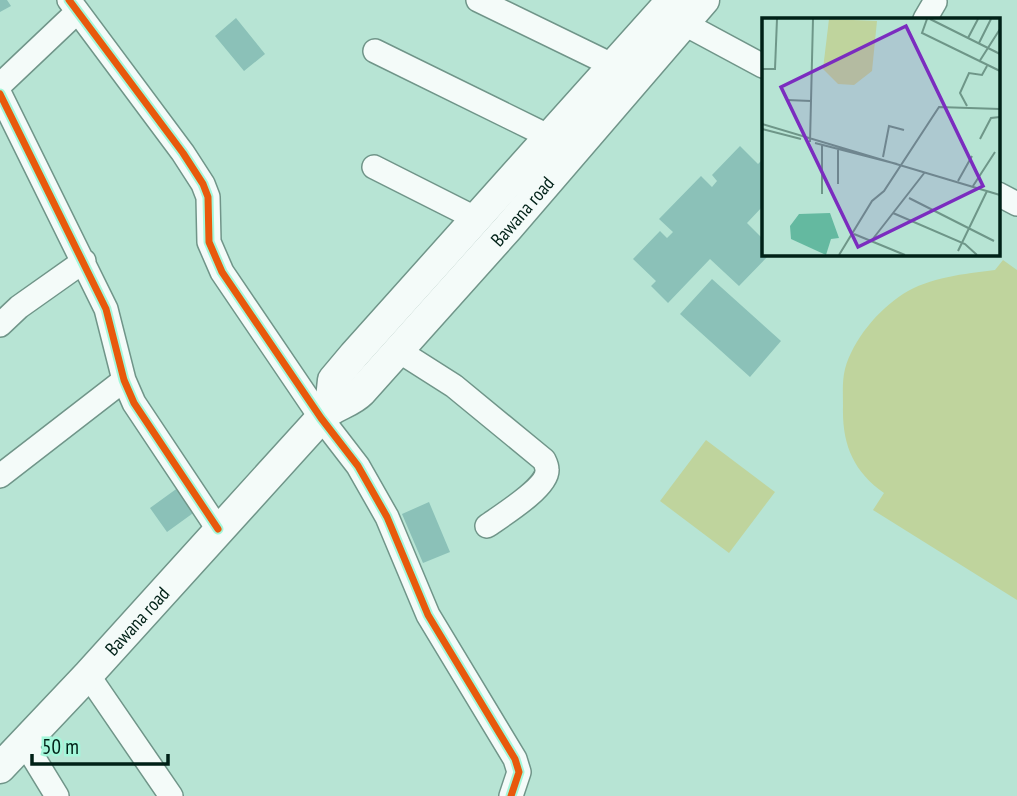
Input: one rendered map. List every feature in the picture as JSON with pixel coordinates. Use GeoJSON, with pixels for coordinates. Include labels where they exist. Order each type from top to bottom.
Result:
{"type":"FeatureCollection","features":[{"type":"Feature","properties":{"kind":"main road","name":"Bawana road"},"geometry":{"type":"LineString","coordinates":[[325,413],[333,380],[614,66],[672,12],[704,0]]}},
{"type":"Feature","properties":{"kind":"main road","name":"Bawana road"},"geometry":{"type":"LineString","coordinates":[[0,768],[88,675],[325,413],[353,400],[399,351],[507,229],[672,12]]}},
{"type":"Feature","properties":{"kind":"street"},"geometry":{"type":"LineString","coordinates":[[478,0],[614,66]]}},
{"type":"Feature","properties":{"kind":"street"},"geometry":{"type":"LineString","coordinates":[[0,85],[73,6],[183,153],[208,197],[209,242],[222,272],[325,413],[358,466],[387,517],[428,615],[515,759],[519,772],[511,796]]}},
{"type":"Feature","properties":{"kind":"street"},"geometry":{"type":"LineString","coordinates":[[672,12],[762,65]]}},
{"type":"Feature","properties":{"kind":"street"},"geometry":{"type":"LineString","coordinates":[[375,51],[550,138]]}},
{"type":"Feature","properties":{"kind":"street"},"geometry":{"type":"LineString","coordinates":[[0,94],[106,309],[124,380],[134,403],[218,529]]}},
{"type":"Feature","properties":{"kind":"street"},"geometry":{"type":"LineString","coordinates":[[373,167],[477,219]]}},
{"type":"Feature","properties":{"kind":"street"},"geometry":{"type":"LineString","coordinates":[[1000,195],[1017,204]]}},
{"type":"Feature","properties":{"kind":"street"},"geometry":{"type":"LineString","coordinates":[[0,325],[19,307],[84,261]]}},
{"type":"Feature","properties":{"kind":"street"},"geometry":{"type":"LineString","coordinates":[[399,351],[454,386],[544,460],[548,469],[546,478],[487,526]]}},
{"type":"Feature","properties":{"kind":"street"},"geometry":{"type":"LineString","coordinates":[[0,476],[124,380]]}},
{"type":"Feature","properties":{"kind":"street"},"geometry":{"type":"LineString","coordinates":[[88,675],[171,796]]}},
{"type":"Feature","properties":{"kind":"street"},"geometry":{"type":"LineString","coordinates":[[24,741],[57,796]]}},
{"type":"Feature","properties":{"kind":"green space"},"geometry":{"type":"Polygon","coordinates":[[[1003,260],[1017,270],[1017,600],[873,510],[884,493],[873,485],[857,466],[847,444],[843,420],[845,369],[854,347],[876,317],[913,288],[948,277],[995,270],[1003,260]]]}},
{"type":"Feature","properties":{"kind":"green space"},"geometry":{"type":"Polygon","coordinates":[[[706,440],[775,492],[729,553],[660,501],[706,440]]]}},
{"type":"Feature","properties":{"kind":"building"},"geometry":{"type":"Polygon","coordinates":[[[0,0],[7,0],[11,6],[0,12],[0,0]]]}},
{"type":"Feature","properties":{"kind":"building"},"geometry":{"type":"Polygon","coordinates":[[[236,18],[265,54],[244,71],[215,36],[236,18]]]}},
{"type":"Feature","properties":{"kind":"building"},"geometry":{"type":"Polygon","coordinates":[[[740,146],[758,164],[762,160],[762,207],[747,223],[762,238],[762,256],[768,256],[739,286],[710,259],[668,303],[651,286],[656,281],[633,259],[660,231],[667,238],[673,232],[659,219],[701,176],[712,187],[717,181],[712,175],[740,146]]]}},
{"type":"Feature","properties":{"kind":"building"},"geometry":{"type":"Polygon","coordinates":[[[712,279],[781,341],[750,377],[680,314],[712,279]]]}},
{"type":"Feature","properties":{"kind":"building"},"geometry":{"type":"Polygon","coordinates":[[[179,487],[196,511],[167,532],[150,508],[179,487]]]}},
{"type":"Feature","properties":{"kind":"building"},"geometry":{"type":"Polygon","coordinates":[[[429,502],[450,552],[423,563],[402,514],[429,502]]]}},
{"type":"Feature","properties":{"kind":"cycle path"},"geometry":{"type":"LineString","coordinates":[[69,0],[203,184],[208,197],[209,242],[222,272],[321,418],[358,466],[387,517],[428,615],[515,759],[519,772],[511,796]]}},
{"type":"Feature","properties":{"kind":"cycle path"},"geometry":{"type":"LineString","coordinates":[[0,94],[106,309],[124,380],[134,403],[218,529]]}}]}
